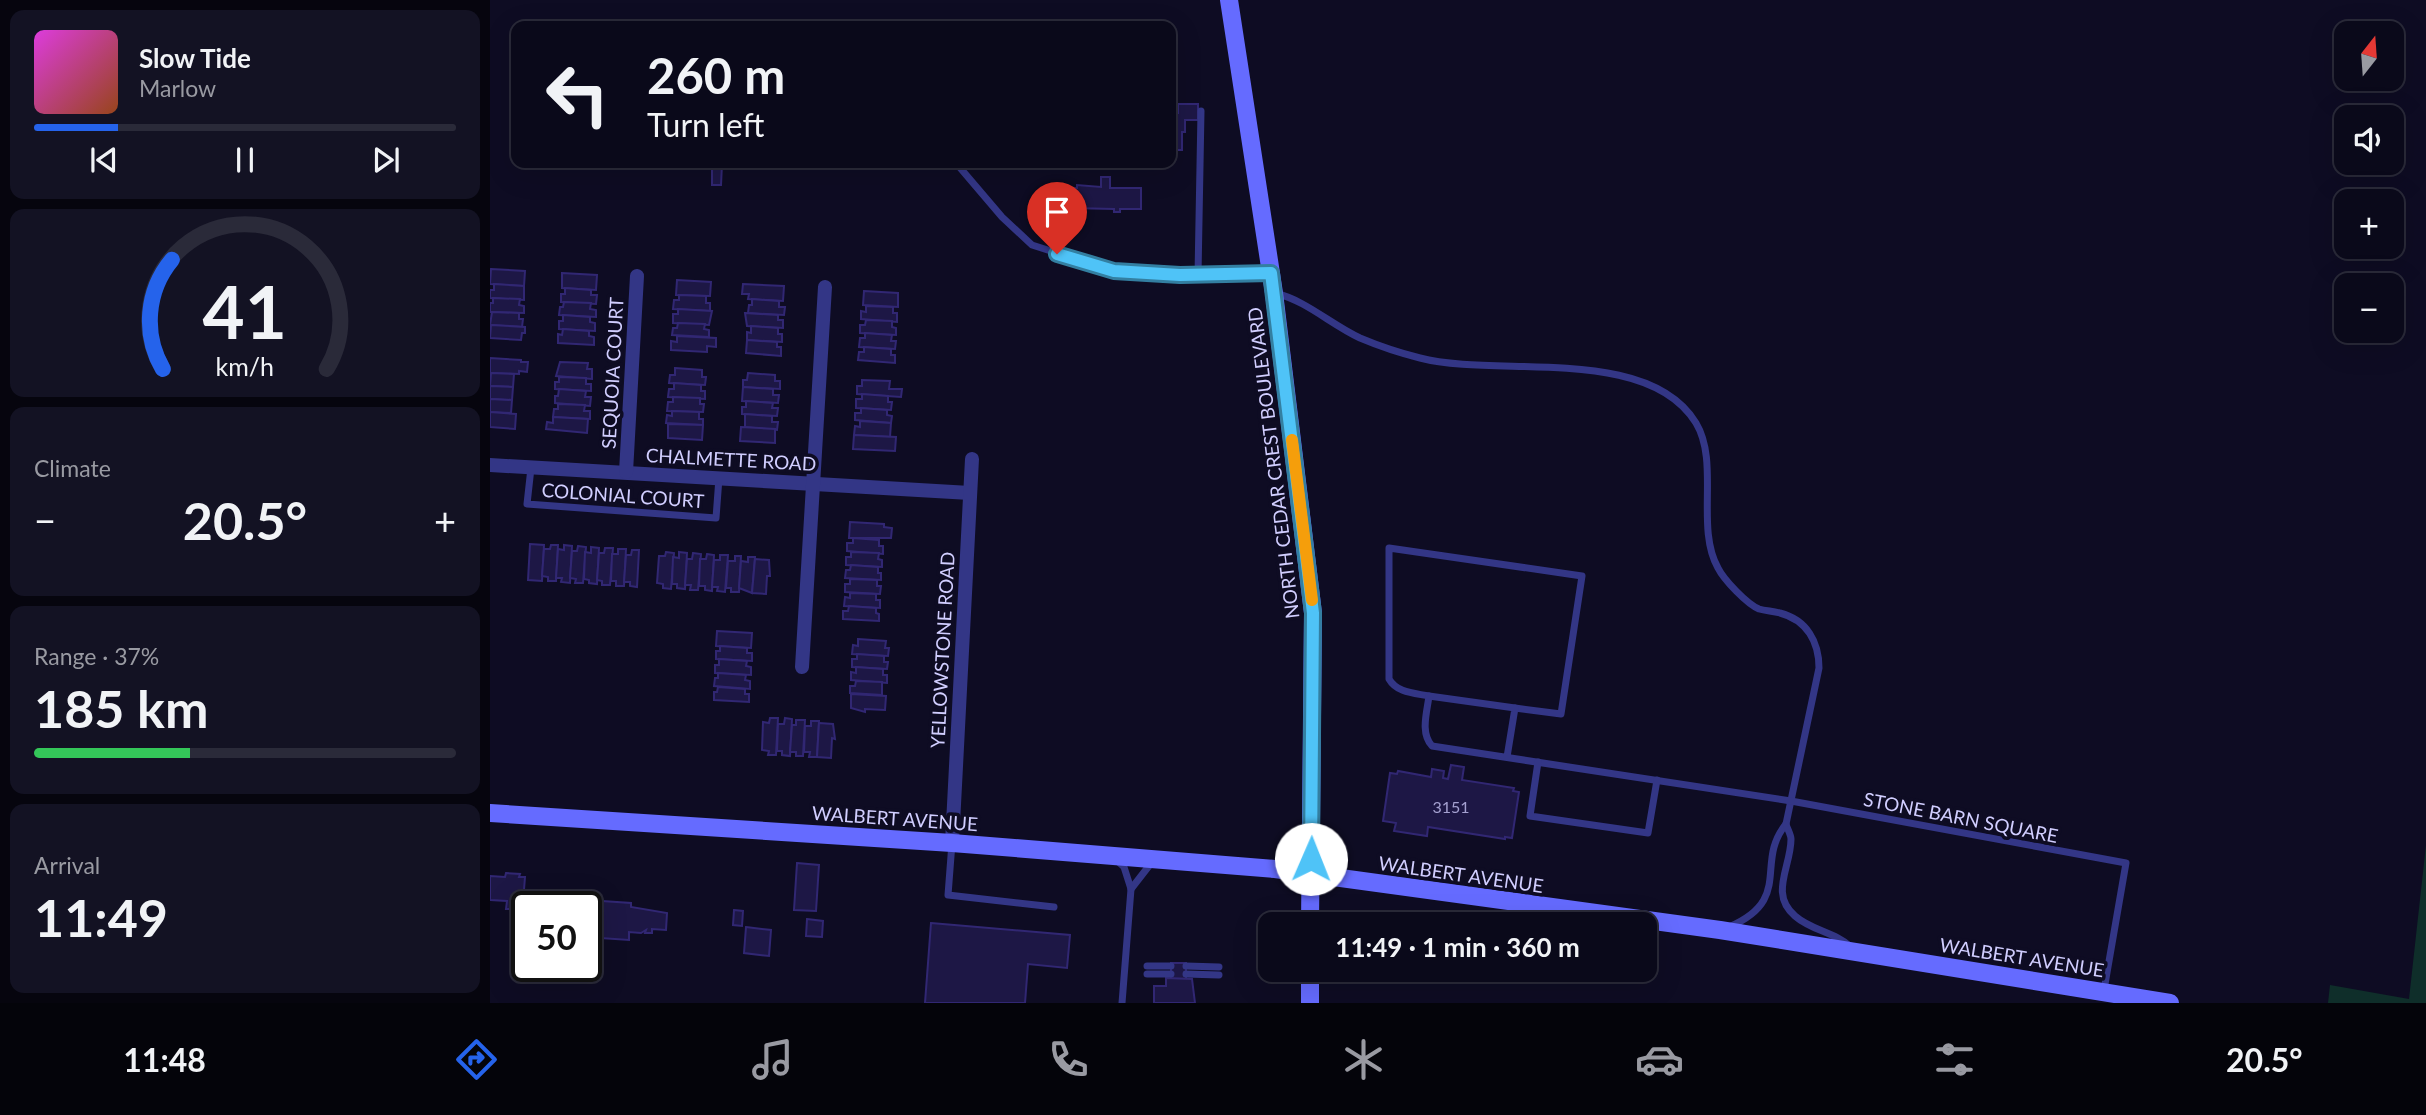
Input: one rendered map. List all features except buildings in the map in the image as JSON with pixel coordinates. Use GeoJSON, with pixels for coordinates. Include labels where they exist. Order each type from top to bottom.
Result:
{"type":"FeatureCollection","features":[{"type":"Feature","properties":{"kind":"main road","name":"NORTH CEDAR CREST BOULEVARD"},"geometry":{"type":"LineString","coordinates":[[1228,0],[1275,293],[1313,613],[1310,912]]}},
{"type":"Feature","properties":{"kind":"main road","name":"WALBERT AVENUE"},"geometry":{"type":"LineString","coordinates":[[490,813],[1156,858],[1311,874],[1720,930],[2102,997],[2170,1003]]}},
{"type":"Feature","properties":{"kind":"main road"},"geometry":{"type":"LineString","coordinates":[[1310,982],[1310,1003]]}},
{"type":"Feature","properties":{"kind":"street","name":"SEQUOIA COURT"},"geometry":{"type":"LineString","coordinates":[[626,472],[637,276]]}},
{"type":"Feature","properties":{"kind":"street"},"geometry":{"type":"LineString","coordinates":[[802,667],[825,287]]}},
{"type":"Feature","properties":{"kind":"street","name":"YELLOWSTONE ROAD"},"geometry":{"type":"LineString","coordinates":[[952,843],[972,459]]}},
{"type":"Feature","properties":{"kind":"street","name":"CHALMETTE ROAD"},"geometry":{"type":"LineString","coordinates":[[490,465],[970,493]]}},
{"type":"Feature","properties":{"kind":"lane"},"geometry":{"type":"LineString","coordinates":[[1198,275],[1201,111]]}},
{"type":"Feature","properties":{"kind":"lane"},"geometry":{"type":"LineString","coordinates":[[960,168],[1002,218],[1032,244],[1114,271],[1198,275],[1271,273]]}},
{"type":"Feature","properties":{"kind":"lane"},"geometry":{"type":"LineString","coordinates":[[1275,293],[1302,303],[1359,337],[1423,359],[1592,371],[1652,386],[1685,408],[1696,423],[1706,456],[1709,527],[1717,568],[1735,590],[1758,608],[1784,613],[1809,630],[1819,650],[1819,668],[1791,801],[1786,824],[1776,835],[1768,891],[1762,904],[1752,915],[1720,930]]}},
{"type":"Feature","properties":{"kind":"lane","name":"COLONIAL COURT"},"geometry":{"type":"LineString","coordinates":[[531,467],[527,505],[716,517],[719,478]]}},
{"type":"Feature","properties":{"kind":"lane"},"geometry":{"type":"LineString","coordinates":[[1389,548],[1583,576],[1561,714],[1429,696],[1401,690],[1392,685],[1389,678],[1389,548]]}},
{"type":"Feature","properties":{"kind":"lane","name":"STONE BARN SQUARE"},"geometry":{"type":"LineString","coordinates":[[1429,696],[1425,729],[1427,741],[1432,746],[1791,801],[2126,863],[2102,997]]}},
{"type":"Feature","properties":{"kind":"lane"},"geometry":{"type":"LineString","coordinates":[[1507,757],[1514,708]]}},
{"type":"Feature","properties":{"kind":"lane"},"geometry":{"type":"LineString","coordinates":[[1538,762],[1530,816],[1647,834],[1657,780]]}},
{"type":"Feature","properties":{"kind":"lane"},"geometry":{"type":"LineString","coordinates":[[1786,824],[1791,839],[1782,888],[1784,904],[1794,916],[1806,924],[1843,939],[1856,952]]}},
{"type":"Feature","properties":{"kind":"lane"},"geometry":{"type":"LineString","coordinates":[[952,843],[948,895],[1054,907]]}},
{"type":"Feature","properties":{"kind":"lane"},"geometry":{"type":"LineString","coordinates":[[1107,855],[1124,867],[1131,888],[1122,1003]]}},
{"type":"Feature","properties":{"kind":"lane"},"geometry":{"type":"LineString","coordinates":[[1131,888],[1156,858]]}},
{"type":"Feature","properties":{"kind":"lane"},"geometry":{"type":"LineString","coordinates":[[1147,970],[1171,970]]}},
{"type":"Feature","properties":{"kind":"lane"},"geometry":{"type":"LineString","coordinates":[[1186,970],[1219,971]]}},
{"type":"Feature","properties":{"kind":"green space"},"geometry":{"type":"Polygon","coordinates":[[[2426,845],[2426,1003],[2328,1003],[2330,985],[2409,999],[2426,845]]]}},
{"type":"Feature","properties":{"kind":"slow traffic"},"geometry":{"type":"LineString","coordinates":[[1292,440],[1312,600]]}},
{"type":"Feature","properties":{"kind":"route"},"geometry":{"type":"LineString","coordinates":[[1057,254],[1114,271],[1180,275],[1271,273],[1313,613],[1311,859]]}}]}
